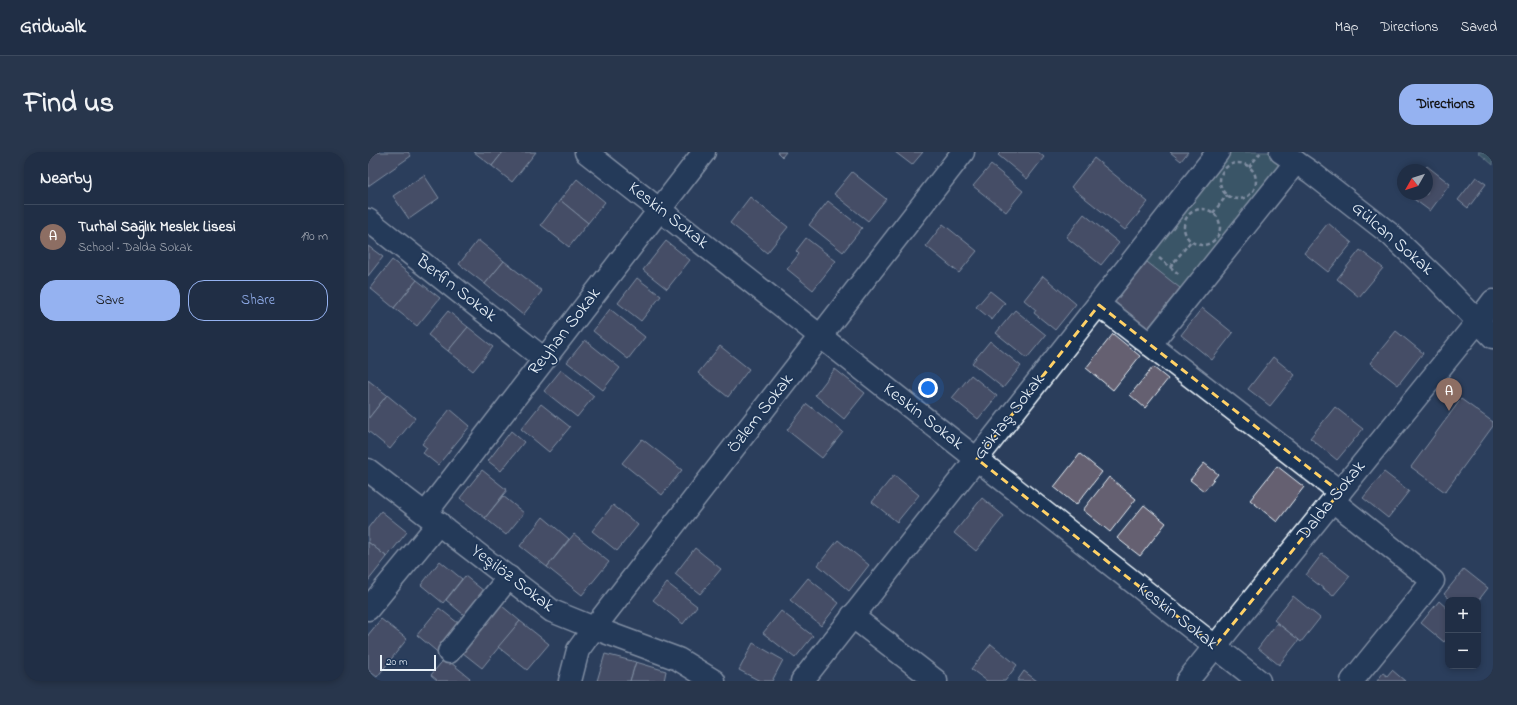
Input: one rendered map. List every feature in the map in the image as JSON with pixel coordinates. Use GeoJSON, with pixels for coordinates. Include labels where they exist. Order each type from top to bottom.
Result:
{"type":"FeatureCollection","features":[{"type":"Feature","properties":{"kind":"street","name":"Keskin Sokak"},"geometry":{"type":"LineString","coordinates":[[586,152],[1259,681]]}},
{"type":"Feature","properties":{"kind":"street","name":"Reyhan Sokak"},"geometry":{"type":"LineString","coordinates":[[368,609],[544,359],[704,152]]}},
{"type":"Feature","properties":{"kind":"street","name":"Özlem Sokak"},"geometry":{"type":"LineString","coordinates":[[570,681],[578,650],[594,628],[962,152]]}},
{"type":"Feature","properties":{"kind":"street","name":"Göktaş Sokak"},"geometry":{"type":"LineString","coordinates":[[802,681],[1218,152]]}},
{"type":"Feature","properties":{"kind":"street"},"geometry":{"type":"LineString","coordinates":[[1150,345],[1195,288],[1289,157]]}},
{"type":"Feature","properties":{"kind":"street","name":"Gülcan Sokak"},"geometry":{"type":"LineString","coordinates":[[1289,157],[1312,173],[1390,234],[1435,277],[1493,337]]}},
{"type":"Feature","properties":{"kind":"street","name":"Berfin Sokak"},"geometry":{"type":"LineString","coordinates":[[368,220],[544,359]]}},
{"type":"Feature","properties":{"kind":"street","name":"Dalda Sokak"},"geometry":{"type":"LineString","coordinates":[[1187,681],[1493,301]]}},
{"type":"Feature","properties":{"kind":"street"},"geometry":{"type":"LineString","coordinates":[[1099,305],[1336,496],[1433,581],[1352,681]]}},
{"type":"Feature","properties":{"kind":"street","name":"Yeşilöz Sokak"},"geometry":{"type":"LineString","coordinates":[[368,470],[552,611],[678,659],[714,681]]}},
{"type":"Feature","properties":{"kind":"street"},"geometry":{"type":"LineString","coordinates":[[449,652],[509,577]]}},
{"type":"Feature","properties":{"kind":"street"},"geometry":{"type":"LineString","coordinates":[[852,616],[936,681]]}},
{"type":"Feature","properties":{"kind":"path"},"geometry":{"type":"LineString","coordinates":[[1249,167],[1261,152]]}},
{"type":"Feature","properties":{"kind":"path"},"geometry":{"type":"LineString","coordinates":[[1239,163],[1249,167],[1256,176],[1253,192],[1243,198],[1232,198],[1227,195],[1221,186],[1224,170],[1234,164],[1239,163]]}},
{"type":"Feature","properties":{"kind":"path"},"geometry":{"type":"LineString","coordinates":[[1213,213],[1227,195]]}},
{"type":"Feature","properties":{"kind":"path"},"geometry":{"type":"LineString","coordinates":[[1197,209],[1208,210],[1213,213],[1219,222],[1220,228],[1216,238],[1212,242],[1201,245],[1191,241],[1187,237],[1184,226],[1187,216],[1197,209]]}},
{"type":"Feature","properties":{"kind":"path"},"geometry":{"type":"LineString","coordinates":[[1170,267],[1191,241]]}},
{"type":"Feature","properties":{"kind":"path"},"geometry":{"type":"LineString","coordinates":[[1144,247],[1195,288]]}},
{"type":"Feature","properties":{"kind":"highlighted area"},"geometry":{"type":"Polygon","coordinates":[[[1099,305],[1340,492],[1215,646],[977,459],[1099,305]]]}},
{"type":"Feature","properties":{"kind":"green space"},"geometry":{"type":"Polygon","coordinates":[[[1218,152],[1281,152],[1296,162],[1150,345],[1099,305],[1218,152]]]}},
{"type":"Feature","properties":{"kind":"green space"},"geometry":{"type":"Polygon","coordinates":[[[1478,152],[1493,152],[1493,165],[1478,152]]]}},
{"type":"Feature","properties":{"kind":"building"},"geometry":{"type":"Polygon","coordinates":[[[368,152],[408,152],[411,156],[368,186],[368,152]]]}},
{"type":"Feature","properties":{"kind":"building"},"geometry":{"type":"Polygon","coordinates":[[[474,152],[503,152],[492,166],[474,152]]]}},
{"type":"Feature","properties":{"kind":"building"},"geometry":{"type":"Polygon","coordinates":[[[503,152],[536,152],[512,182],[492,166],[503,152]]]}},
{"type":"Feature","properties":{"kind":"building"},"geometry":{"type":"Polygon","coordinates":[[[777,152],[786,152],[782,157],[777,152]]]}},
{"type":"Feature","properties":{"kind":"building"},"geometry":{"type":"Polygon","coordinates":[[[895,152],[923,152],[912,165],[895,152]]]}},
{"type":"Feature","properties":{"kind":"building"},"geometry":{"type":"Polygon","coordinates":[[[1001,152],[1038,152],[1044,157],[1027,179],[998,155],[1001,152]]]}},
{"type":"Feature","properties":{"kind":"building"},"geometry":{"type":"Polygon","coordinates":[[[1170,152],[1188,152],[1181,161],[1170,152]]]}},
{"type":"Feature","properties":{"kind":"building"},"geometry":{"type":"Polygon","coordinates":[[[1094,158],[1148,202],[1125,230],[1071,187],[1094,158]]]}},
{"type":"Feature","properties":{"kind":"building"},"geometry":{"type":"Polygon","coordinates":[[[991,165],[1023,191],[1006,212],[973,186],[991,165]]]}},
{"type":"Feature","properties":{"kind":"building"},"geometry":{"type":"Polygon","coordinates":[[[1433,171],[1450,184],[1430,211],[1415,200],[1433,200],[1433,171]]]}},
{"type":"Feature","properties":{"kind":"building"},"geometry":{"type":"Polygon","coordinates":[[[852,172],[886,199],[868,221],[834,194],[852,172]]]}},
{"type":"Feature","properties":{"kind":"building"},"geometry":{"type":"Polygon","coordinates":[[[424,175],[439,198],[409,219],[393,196],[424,175]]]}},
{"type":"Feature","properties":{"kind":"building"},"geometry":{"type":"Polygon","coordinates":[[[1476,177],[1486,184],[1468,208],[1458,200],[1476,177]]]}},
{"type":"Feature","properties":{"kind":"building"},"geometry":{"type":"Polygon","coordinates":[[[577,179],[605,202],[588,223],[560,200],[577,179]]]}},
{"type":"Feature","properties":{"kind":"building"},"geometry":{"type":"Polygon","coordinates":[[[750,197],[788,227],[767,253],[730,223],[750,197]]]}},
{"type":"Feature","properties":{"kind":"building"},"geometry":{"type":"Polygon","coordinates":[[[560,200],[588,223],[569,247],[541,225],[560,200]]]}},
{"type":"Feature","properties":{"kind":"building"},"geometry":{"type":"Polygon","coordinates":[[[828,201],[862,228],[843,252],[809,225],[828,201]]]}},
{"type":"Feature","properties":{"kind":"building"},"geometry":{"type":"Polygon","coordinates":[[[1084,214],[1119,243],[1101,265],[1066,237],[1084,214]]]}},
{"type":"Feature","properties":{"kind":"building"},"geometry":{"type":"Polygon","coordinates":[[[1328,223],[1352,243],[1328,272],[1304,253],[1328,223]]]}},
{"type":"Feature","properties":{"kind":"building"},"geometry":{"type":"Polygon","coordinates":[[[943,224],[977,251],[959,273],[926,246],[943,224]]]}},
{"type":"Feature","properties":{"kind":"building"},"geometry":{"type":"Polygon","coordinates":[[[806,238],[836,261],[813,290],[787,269],[799,254],[796,251],[806,238]]]}},
{"type":"Feature","properties":{"kind":"building"},"geometry":{"type":"Polygon","coordinates":[[[478,240],[504,261],[485,284],[459,264],[478,240]]]}},
{"type":"Feature","properties":{"kind":"building"},"geometry":{"type":"Polygon","coordinates":[[[666,241],[690,260],[667,289],[643,270],[666,241]]]}},
{"type":"Feature","properties":{"kind":"building"},"geometry":{"type":"Polygon","coordinates":[[[368,246],[383,257],[368,276],[368,246]]]}},
{"type":"Feature","properties":{"kind":"building"},"geometry":{"type":"Polygon","coordinates":[[[1360,250],[1383,268],[1359,297],[1337,279],[1360,250]]]}},
{"type":"Feature","properties":{"kind":"building"},"geometry":{"type":"Polygon","coordinates":[[[392,260],[417,280],[394,308],[370,288],[392,260]]]}},
{"type":"Feature","properties":{"kind":"building"},"geometry":{"type":"Polygon","coordinates":[[[504,261],[542,291],[523,315],[485,284],[504,261]]]}},
{"type":"Feature","properties":{"kind":"building"},"geometry":{"type":"Polygon","coordinates":[[[1147,262],[1180,288],[1148,328],[1115,302],[1147,262]]]}},
{"type":"Feature","properties":{"kind":"building"},"geometry":{"type":"Polygon","coordinates":[[[1043,276],[1076,304],[1055,330],[1034,313],[1036,310],[1024,300],[1043,276]]]}},
{"type":"Feature","properties":{"kind":"building"},"geometry":{"type":"Polygon","coordinates":[[[637,278],[661,296],[641,321],[618,303],[637,278]]]}},
{"type":"Feature","properties":{"kind":"building"},"geometry":{"type":"Polygon","coordinates":[[[417,280],[440,298],[417,326],[394,308],[417,280]]]}},
{"type":"Feature","properties":{"kind":"building"},"geometry":{"type":"Polygon","coordinates":[[[990,291],[1005,303],[992,320],[976,307],[990,291]]]}},
{"type":"Feature","properties":{"kind":"building"},"geometry":{"type":"Polygon","coordinates":[[[1202,308],[1233,333],[1212,360],[1181,335],[1202,308]]]}},
{"type":"Feature","properties":{"kind":"building"},"geometry":{"type":"Polygon","coordinates":[[[610,309],[645,337],[628,359],[593,331],[610,309]]]}},
{"type":"Feature","properties":{"kind":"building"},"geometry":{"type":"Polygon","coordinates":[[[1015,310],[1046,335],[1027,358],[996,333],[1015,310]]]}},
{"type":"Feature","properties":{"kind":"building"},"geometry":{"type":"Polygon","coordinates":[[[448,311],[468,327],[448,351],[428,335],[448,311]]]}},
{"type":"Feature","properties":{"kind":"building"},"geometry":{"type":"Polygon","coordinates":[[[468,327],[493,347],[473,371],[448,351],[468,327]]]}},
{"type":"Feature","properties":{"kind":"building"},"geometry":{"type":"Polygon","coordinates":[[[1396,331],[1423,353],[1398,385],[1370,363],[1396,331]]]}},
{"type":"Feature","properties":{"kind":"building"},"geometry":{"type":"Polygon","coordinates":[[[1113,334],[1140,356],[1113,390],[1086,368],[1113,334]]]}},
{"type":"Feature","properties":{"kind":"building"},"geometry":{"type":"Polygon","coordinates":[[[585,340],[620,368],[603,390],[567,362],[585,340]]]}},
{"type":"Feature","properties":{"kind":"building"},"geometry":{"type":"Polygon","coordinates":[[[990,341],[1021,366],[1003,388],[972,363],[990,341]]]}},
{"type":"Feature","properties":{"kind":"building"},"geometry":{"type":"Polygon","coordinates":[[[720,346],[749,369],[728,397],[698,373],[720,346]]]}},
{"type":"Feature","properties":{"kind":"building"},"geometry":{"type":"Polygon","coordinates":[[[1273,357],[1295,375],[1270,406],[1248,389],[1273,357]]]}},
{"type":"Feature","properties":{"kind":"building"},"geometry":{"type":"Polygon","coordinates":[[[1153,367],[1168,379],[1145,408],[1130,395],[1153,367]]]}},
{"type":"Feature","properties":{"kind":"building"},"geometry":{"type":"Polygon","coordinates":[[[835,369],[865,393],[844,419],[815,395],[835,369]]]}},
{"type":"Feature","properties":{"kind":"building"},"geometry":{"type":"Polygon","coordinates":[[[561,370],[594,396],[577,417],[544,391],[561,370]]]}},
{"type":"Feature","properties":{"kind":"building"},"geometry":{"type":"Polygon","coordinates":[[[971,375],[997,396],[978,419],[952,398],[971,375]]]}},
{"type":"Feature","properties":{"kind":"building"},"geometry":{"type":"Polygon","coordinates":[[[368,380],[387,395],[368,419],[368,380]]]}},
{"type":"Feature","properties":{"kind":"building"},"geometry":{"type":"Polygon","coordinates":[[[387,395],[415,418],[390,449],[368,431],[368,419],[387,395]]]}},
{"type":"Feature","properties":{"kind":"building"},"geometry":{"type":"Polygon","coordinates":[[[1461,399],[1493,422],[1493,426],[1445,492],[1411,467],[1461,399]]]}},
{"type":"Feature","properties":{"kind":"building"},"geometry":{"type":"Polygon","coordinates":[[[541,404],[570,427],[549,452],[521,429],[541,404]]]}},
{"type":"Feature","properties":{"kind":"building"},"geometry":{"type":"Polygon","coordinates":[[[807,404],[843,432],[822,458],[787,430],[807,404]]]}},
{"type":"Feature","properties":{"kind":"building"},"geometry":{"type":"Polygon","coordinates":[[[1335,407],[1363,429],[1337,460],[1310,438],[1335,407]]]}},
{"type":"Feature","properties":{"kind":"building"},"geometry":{"type":"Polygon","coordinates":[[[450,409],[470,426],[438,465],[423,453],[427,448],[422,444],[450,409]]]}},
{"type":"Feature","properties":{"kind":"building"},"geometry":{"type":"Polygon","coordinates":[[[511,431],[524,442],[501,471],[488,461],[511,431]]]}},
{"type":"Feature","properties":{"kind":"building"},"geometry":{"type":"Polygon","coordinates":[[[642,439],[682,470],[662,495],[622,463],[642,439]]]}},
{"type":"Feature","properties":{"kind":"building"},"geometry":{"type":"Polygon","coordinates":[[[1080,454],[1102,472],[1076,505],[1054,487],[1080,454]]]}},
{"type":"Feature","properties":{"kind":"building"},"geometry":{"type":"Polygon","coordinates":[[[1204,463],[1218,474],[1204,491],[1190,480],[1204,463]]]}},
{"type":"Feature","properties":{"kind":"building"},"geometry":{"type":"Polygon","coordinates":[[[1277,466],[1304,487],[1277,522],[1250,500],[1277,466]]]}},
{"type":"Feature","properties":{"kind":"building"},"geometry":{"type":"Polygon","coordinates":[[[482,470],[507,490],[485,518],[460,498],[482,470]]]}},
{"type":"Feature","properties":{"kind":"building"},"geometry":{"type":"Polygon","coordinates":[[[1384,472],[1409,491],[1388,518],[1363,498],[1384,472]]]}},
{"type":"Feature","properties":{"kind":"building"},"geometry":{"type":"Polygon","coordinates":[[[894,475],[919,495],[897,522],[872,502],[894,475]]]}},
{"type":"Feature","properties":{"kind":"building"},"geometry":{"type":"Polygon","coordinates":[[[1109,477],[1136,499],[1110,532],[1083,510],[1109,477]]]}},
{"type":"Feature","properties":{"kind":"building"},"geometry":{"type":"Polygon","coordinates":[[[503,496],[524,513],[506,535],[485,518],[503,496]]]}},
{"type":"Feature","properties":{"kind":"building"},"geometry":{"type":"Polygon","coordinates":[[[982,498],[1004,516],[976,551],[954,533],[982,498]]]}},
{"type":"Feature","properties":{"kind":"building"},"geometry":{"type":"Polygon","coordinates":[[[613,505],[638,525],[617,551],[592,531],[613,505]]]}},
{"type":"Feature","properties":{"kind":"building"},"geometry":{"type":"Polygon","coordinates":[[[1144,505],[1166,523],[1140,556],[1117,538],[1144,505]]]}},
{"type":"Feature","properties":{"kind":"building"},"geometry":{"type":"Polygon","coordinates":[[[381,511],[407,532],[387,557],[368,542],[368,528],[381,511]]]}},
{"type":"Feature","properties":{"kind":"building"},"geometry":{"type":"Polygon","coordinates":[[[543,517],[569,539],[547,567],[520,546],[543,517]]]}},
{"type":"Feature","properties":{"kind":"building"},"geometry":{"type":"Polygon","coordinates":[[[574,534],[609,562],[582,595],[547,567],[574,534]]]}},
{"type":"Feature","properties":{"kind":"building"},"geometry":{"type":"Polygon","coordinates":[[[838,540],[869,565],[849,591],[818,565],[838,540]]]}},
{"type":"Feature","properties":{"kind":"building"},"geometry":{"type":"Polygon","coordinates":[[[368,542],[387,557],[368,581],[368,542]]]}},
{"type":"Feature","properties":{"kind":"building"},"geometry":{"type":"Polygon","coordinates":[[[695,548],[721,569],[700,594],[675,574],[695,548]]]}},
{"type":"Feature","properties":{"kind":"building"},"geometry":{"type":"Polygon","coordinates":[[[1322,554],[1350,576],[1333,596],[1306,575],[1322,554]]]}},
{"type":"Feature","properties":{"kind":"building"},"geometry":{"type":"Polygon","coordinates":[[[440,561],[462,579],[443,603],[421,585],[440,561]]]}},
{"type":"Feature","properties":{"kind":"building"},"geometry":{"type":"Polygon","coordinates":[[[1464,569],[1488,588],[1481,597],[1448,597],[1444,594],[1464,569]]]}},
{"type":"Feature","properties":{"kind":"building"},"geometry":{"type":"Polygon","coordinates":[[[465,576],[489,595],[469,619],[446,600],[465,576]]]}},
{"type":"Feature","properties":{"kind":"building"},"geometry":{"type":"Polygon","coordinates":[[[808,578],[839,603],[821,626],[790,600],[808,578]]]}},
{"type":"Feature","properties":{"kind":"building"},"geometry":{"type":"Polygon","coordinates":[[[667,583],[697,606],[683,624],[653,600],[667,583]]]}},
{"type":"Feature","properties":{"kind":"building"},"geometry":{"type":"Polygon","coordinates":[[[1293,596],[1320,618],[1301,642],[1274,620],[1293,596]]]}},
{"type":"Feature","properties":{"kind":"building"},"geometry":{"type":"Polygon","coordinates":[[[496,601],[520,621],[482,668],[458,649],[496,601]]]}},
{"type":"Feature","properties":{"kind":"building"},"geometry":{"type":"Polygon","coordinates":[[[1439,601],[1445,606],[1445,641],[1444,642],[1421,623],[1439,601]]]}},
{"type":"Feature","properties":{"kind":"building"},"geometry":{"type":"Polygon","coordinates":[[[439,608],[463,627],[441,655],[417,635],[439,608]]]}},
{"type":"Feature","properties":{"kind":"building"},"geometry":{"type":"Polygon","coordinates":[[[781,611],[813,636],[795,658],[763,633],[781,611]]]}},
{"type":"Feature","properties":{"kind":"building"},"geometry":{"type":"Polygon","coordinates":[[[381,619],[407,639],[377,677],[368,670],[368,635],[381,619]]]}},
{"type":"Feature","properties":{"kind":"building"},"geometry":{"type":"Polygon","coordinates":[[[520,621],[549,644],[527,670],[498,647],[520,621]]]}},
{"type":"Feature","properties":{"kind":"building"},"geometry":{"type":"Polygon","coordinates":[[[1277,623],[1299,640],[1279,665],[1258,648],[1277,623]]]}},
{"type":"Feature","properties":{"kind":"building"},"geometry":{"type":"Polygon","coordinates":[[[753,643],[783,660],[772,681],[760,681],[739,670],[753,643]]]}},
{"type":"Feature","properties":{"kind":"building"},"geometry":{"type":"Polygon","coordinates":[[[991,644],[1017,665],[1005,681],[987,681],[971,669],[991,644]]]}},
{"type":"Feature","properties":{"kind":"building"},"geometry":{"type":"Polygon","coordinates":[[[605,654],[636,662],[630,681],[597,681],[605,654]]]}},
{"type":"Feature","properties":{"kind":"building"},"geometry":{"type":"Polygon","coordinates":[[[445,658],[470,678],[468,681],[438,681],[431,675],[445,658]]]}},
{"type":"Feature","properties":{"kind":"building"},"geometry":{"type":"Polygon","coordinates":[[[636,662],[666,671],[664,681],[630,681],[636,662]]]}},
{"type":"Feature","properties":{"kind":"building"},"geometry":{"type":"Polygon","coordinates":[[[1392,670],[1405,681],[1377,681],[1383,673],[1387,676],[1392,670]]]}},
{"type":"Feature","properties":{"kind":"building"},"geometry":{"type":"Polygon","coordinates":[[[1024,671],[1037,681],[1017,681],[1024,671]]]}},
{"type":"Feature","properties":{"kind":"place","name":"Turhal Sağlık Meslek Lisesi"},"geometry":{"type":"Point","coordinates":[1449,411]}}]}
